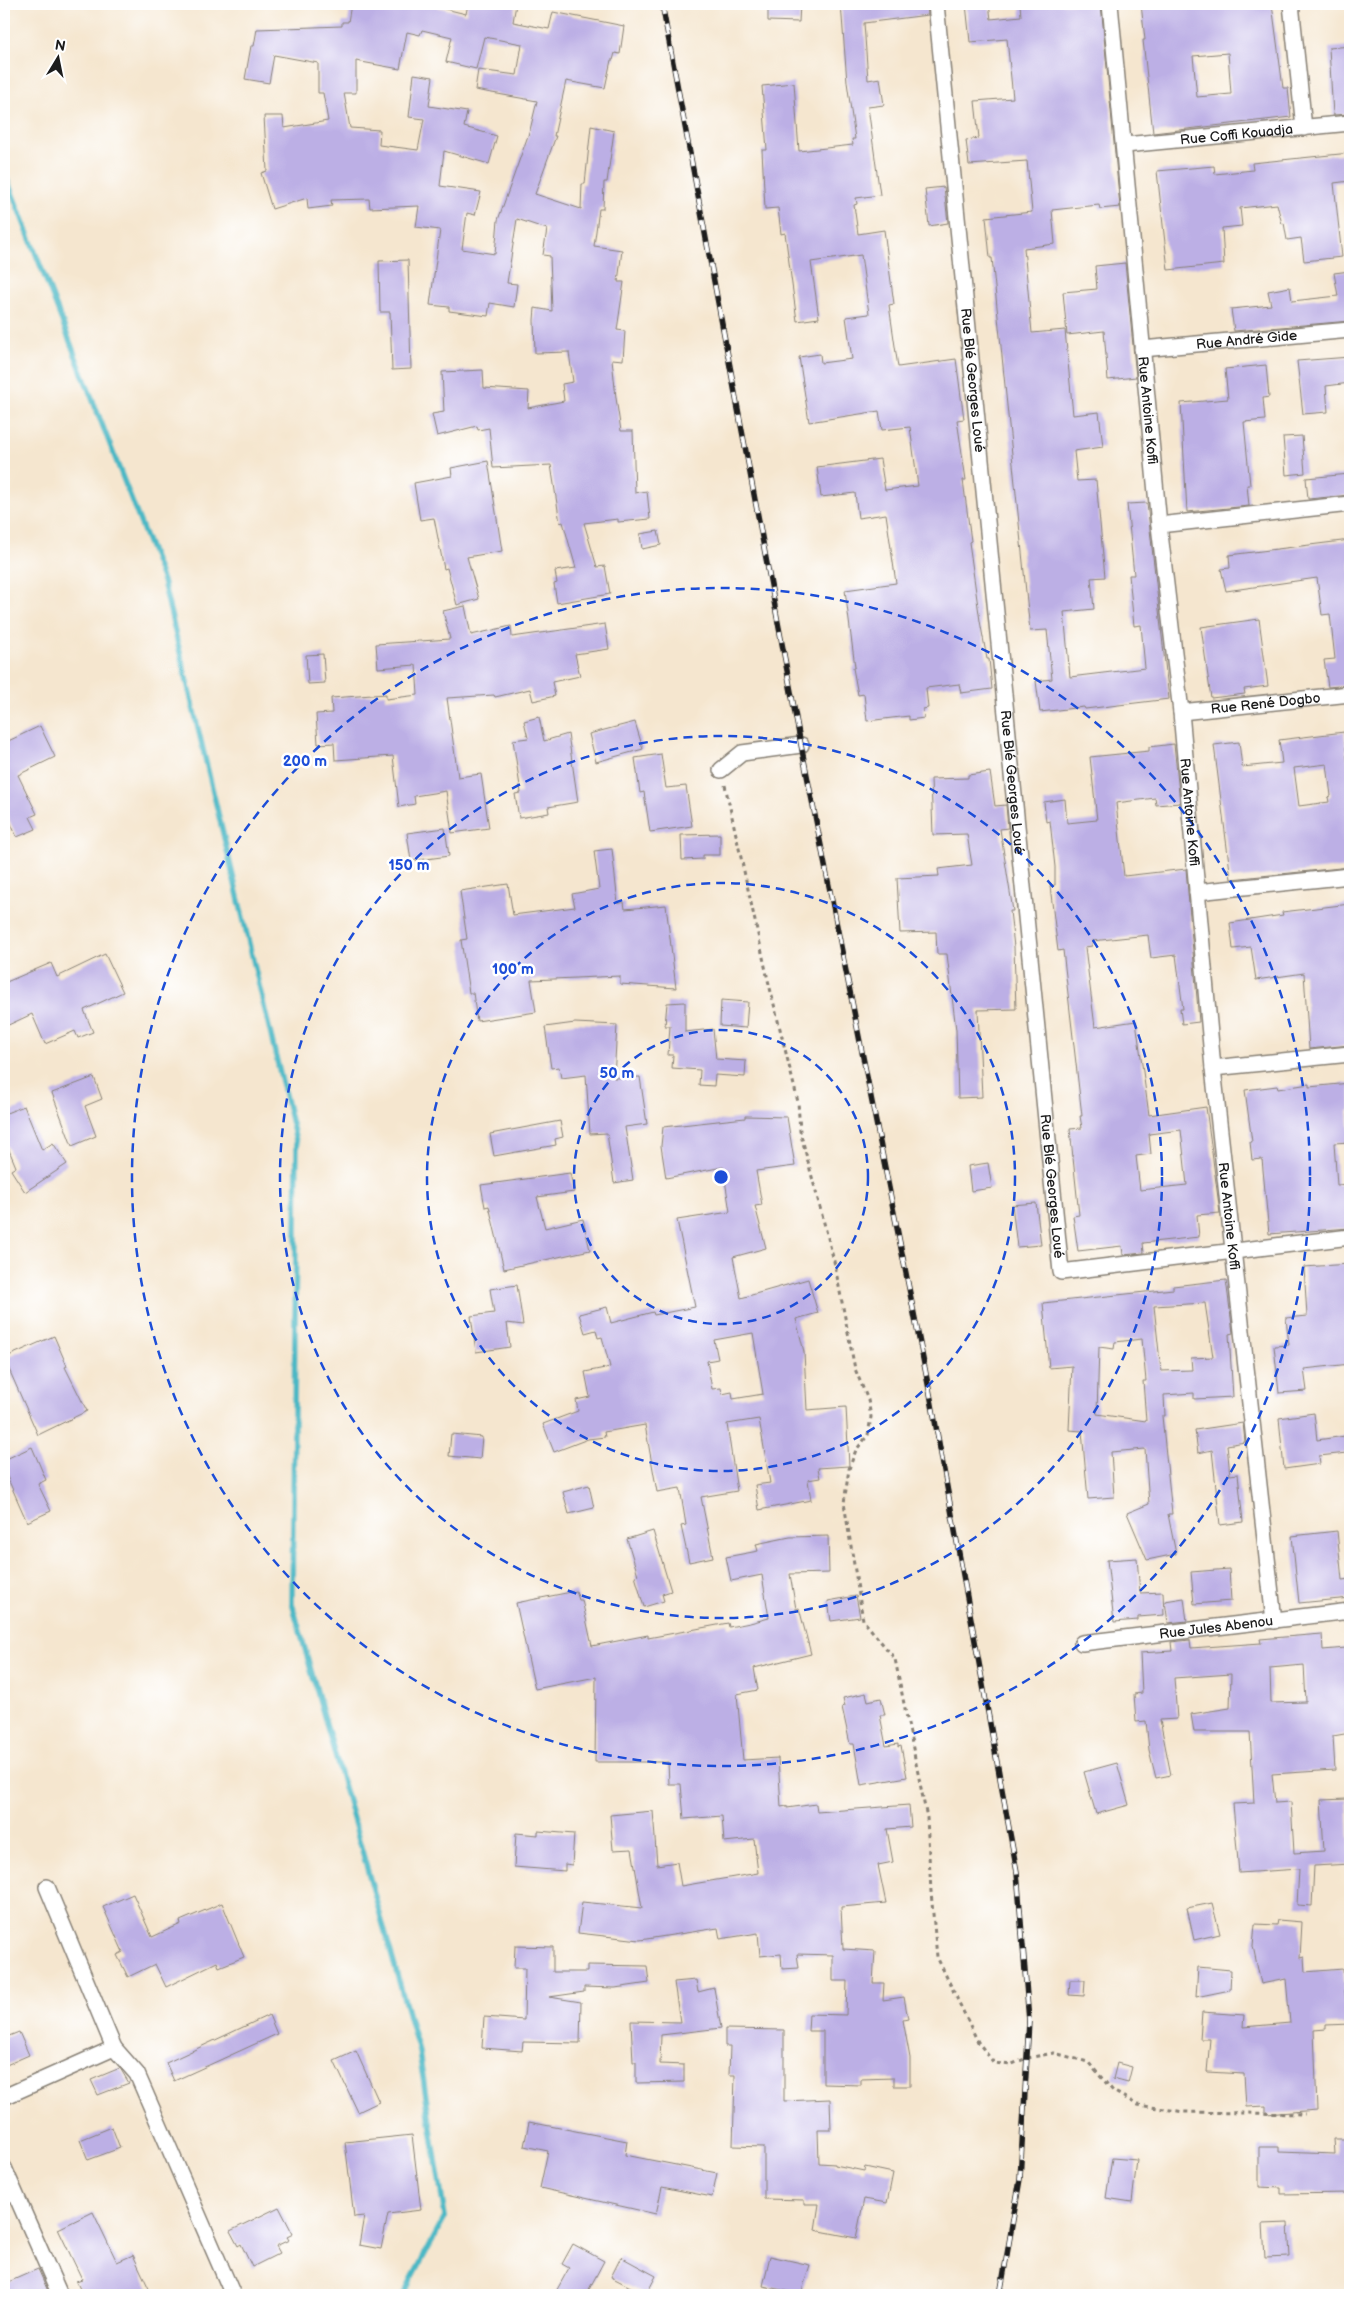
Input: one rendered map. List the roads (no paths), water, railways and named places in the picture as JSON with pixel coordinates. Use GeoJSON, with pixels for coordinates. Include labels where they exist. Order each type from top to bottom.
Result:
{"type":"FeatureCollection","features":[{"type":"Feature","properties":{"kind":"street","name":"Rue Blé Georges Loué"},"geometry":{"type":"LineString","coordinates":[[936,4],[1061,1272],[1350,1237]]}},
{"type":"Feature","properties":{"kind":"street","name":"Rue Antoine Koffi"},"geometry":{"type":"LineString","coordinates":[[1110,4],[1158,525],[1181,712],[1212,1068],[1274,1621]]}},
{"type":"Feature","properties":{"kind":"street"},"geometry":{"type":"LineString","coordinates":[[1291,4],[1304,128]]}},
{"type":"Feature","properties":{"kind":"street","name":"Rue Coffi Kouadja"},"geometry":{"type":"LineString","coordinates":[[1124,145],[1350,123]]}},
{"type":"Feature","properties":{"kind":"street","name":"Rue André Gide"},"geometry":{"type":"LineString","coordinates":[[1142,349],[1350,330]]}},
{"type":"Feature","properties":{"kind":"street"},"geometry":{"type":"LineString","coordinates":[[1158,525],[1350,504]]}},
{"type":"Feature","properties":{"kind":"street","name":"Rue René Dogbo"},"geometry":{"type":"LineString","coordinates":[[1181,712],[1350,694]]}},
{"type":"Feature","properties":{"kind":"street"},"geometry":{"type":"LineString","coordinates":[[721,770],[742,753],[801,745]]}},
{"type":"Feature","properties":{"kind":"street"},"geometry":{"type":"LineString","coordinates":[[1197,892],[1350,876]]}},
{"type":"Feature","properties":{"kind":"street"},"geometry":{"type":"LineString","coordinates":[[1212,1068],[1350,1054]]}},
{"type":"Feature","properties":{"kind":"street","name":"Rue Jules Abenou"},"geometry":{"type":"LineString","coordinates":[[1082,1643],[1350,1611]]}},
{"type":"Feature","properties":{"kind":"street"},"geometry":{"type":"LineString","coordinates":[[47,1887],[114,2048],[137,2074],[233,2295]]}},
{"type":"Feature","properties":{"kind":"street"},"geometry":{"type":"LineString","coordinates":[[4,2097],[114,2048]]}},
{"type":"Feature","properties":{"kind":"street"},"geometry":{"type":"LineString","coordinates":[[4,2168],[60,2295]]}},
{"type":"Feature","properties":{"kind":"waterway"},"geometry":{"type":"LineString","coordinates":[[4,172],[163,581],[297,1145],[292,1603],[419,2052],[445,2217],[403,2295]]}},
{"type":"Feature","properties":{"kind":"railway"},"geometry":{"type":"LineString","coordinates":[[662,4],[801,745],[931,1399],[1017,1872],[1029,2021],[1020,2179],[1000,2295]]}}]}
